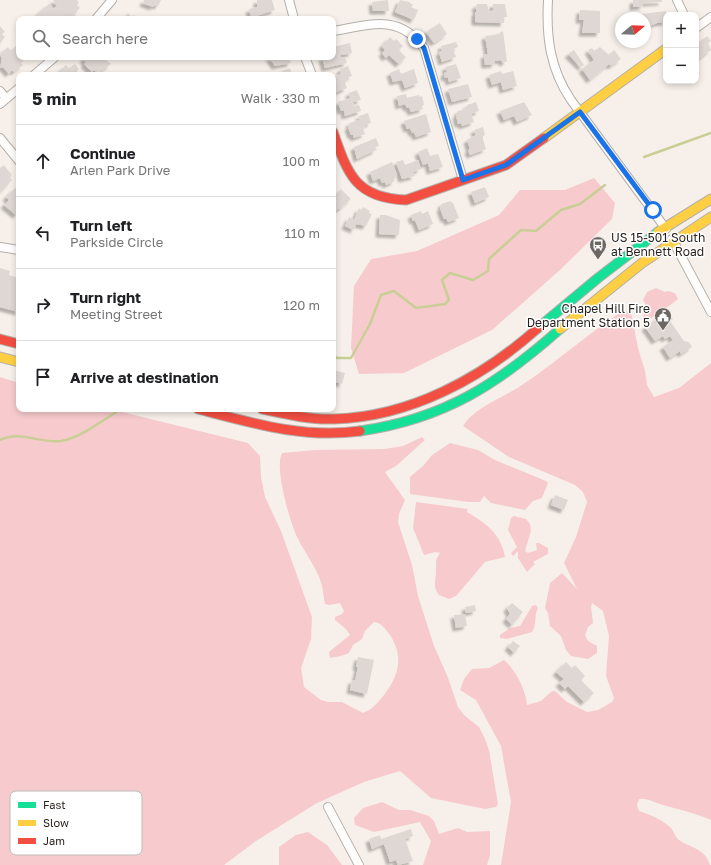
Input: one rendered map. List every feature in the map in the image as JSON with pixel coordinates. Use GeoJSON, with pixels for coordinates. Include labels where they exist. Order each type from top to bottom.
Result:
{"type":"FeatureCollection","features":[{"type":"Feature","properties":{"kind":"main road"},"geometry":{"type":"LineString","coordinates":[[336,140],[350,175],[356,183],[373,196],[394,200],[406,200],[506,165],[663,51]]}},
{"type":"Feature","properties":{"kind":"main road"},"geometry":{"type":"LineString","coordinates":[[277,412],[302,417],[333,419],[353,418],[390,411],[452,387],[490,366],[527,338],[600,276],[665,227],[711,199]]}},
{"type":"Feature","properties":{"kind":"main road"},"geometry":{"type":"LineString","coordinates":[[211,412],[300,433],[355,433],[396,426],[432,413],[470,396],[499,379],[615,283],[711,217]]}},
{"type":"Feature","properties":{"kind":"main road"},"geometry":{"type":"LineString","coordinates":[[0,339],[16,343]]}},
{"type":"Feature","properties":{"kind":"main road"},"geometry":{"type":"LineString","coordinates":[[0,357],[16,361]]}},
{"type":"Feature","properties":{"kind":"street"},"geometry":{"type":"LineString","coordinates":[[99,16],[112,0]]}},
{"type":"Feature","properties":{"kind":"street"},"geometry":{"type":"LineString","coordinates":[[289,0],[293,16]]}},
{"type":"Feature","properties":{"kind":"street"},"geometry":{"type":"LineString","coordinates":[[548,0],[548,38],[554,66],[565,91],[665,227],[674,241],[711,312]]}},
{"type":"Feature","properties":{"kind":"street"},"geometry":{"type":"LineString","coordinates":[[677,0],[683,12]]}},
{"type":"Feature","properties":{"kind":"street"},"geometry":{"type":"LineString","coordinates":[[699,26],[711,17]]}},
{"type":"Feature","properties":{"kind":"street"},"geometry":{"type":"LineString","coordinates":[[336,31],[390,24],[404,28],[417,39],[424,48],[463,180]]}},
{"type":"Feature","properties":{"kind":"street"},"geometry":{"type":"LineString","coordinates":[[38,72],[52,60]]}},
{"type":"Feature","properties":{"kind":"street"},"geometry":{"type":"LineString","coordinates":[[306,60],[311,72]]}},
{"type":"Feature","properties":{"kind":"street"},"geometry":{"type":"LineString","coordinates":[[0,91],[3,101],[16,90]]}},
{"type":"Feature","properties":{"kind":"street"},"geometry":{"type":"LineString","coordinates":[[0,138],[16,157]]}},
{"type":"Feature","properties":{"kind":"street"},"geometry":{"type":"LineString","coordinates":[[0,247],[16,250]]}},
{"type":"Feature","properties":{"kind":"street"},"geometry":{"type":"LineString","coordinates":[[328,806],[359,865]]}},
{"type":"Feature","properties":{"kind":"shaded area"},"geometry":{"type":"Polygon","coordinates":[[[594,178],[615,203],[612,219],[560,270],[492,330],[404,373],[359,374],[351,348],[354,286],[371,259],[417,251],[499,215],[520,190],[565,190],[594,178]]]}},
{"type":"Feature","properties":{"kind":"shaded area"},"geometry":{"type":"Polygon","coordinates":[[[656,288],[665,292],[668,291],[675,293],[678,299],[646,321],[643,318],[645,303],[643,300],[647,292],[656,288]]]}},
{"type":"Feature","properties":{"kind":"shaded area"},"geometry":{"type":"Polygon","coordinates":[[[624,310],[631,313],[647,385],[654,397],[679,388],[711,363],[711,820],[646,799],[639,799],[637,805],[639,811],[652,816],[670,827],[679,840],[702,852],[710,865],[501,865],[511,802],[501,746],[476,700],[460,690],[464,679],[472,669],[489,668],[504,660],[519,680],[525,693],[527,705],[541,701],[552,691],[555,691],[567,702],[587,712],[598,710],[612,702],[614,698],[606,676],[609,636],[603,611],[592,603],[593,623],[588,627],[585,635],[588,641],[597,646],[597,653],[588,659],[571,656],[566,650],[561,636],[550,626],[548,613],[545,608],[550,583],[562,573],[577,589],[564,563],[576,537],[587,502],[583,492],[575,485],[509,457],[463,426],[468,419],[483,407],[518,388],[624,310]]]}},
{"type":"Feature","properties":{"kind":"shaded area"},"geometry":{"type":"Polygon","coordinates":[[[0,377],[16,382],[16,412],[122,412],[248,443],[260,456],[261,477],[265,497],[281,531],[312,617],[311,639],[301,668],[304,687],[321,700],[328,702],[342,702],[363,713],[370,710],[389,688],[398,666],[397,651],[387,631],[381,625],[374,622],[365,631],[362,639],[353,645],[349,653],[330,658],[329,652],[350,635],[346,629],[335,620],[335,617],[342,614],[344,611],[340,603],[329,605],[325,604],[319,577],[297,537],[291,520],[281,482],[280,460],[282,453],[315,450],[385,449],[403,446],[422,437],[425,440],[396,466],[385,472],[405,500],[399,514],[398,522],[412,565],[418,596],[434,646],[447,675],[458,707],[464,715],[479,727],[489,750],[498,804],[496,807],[485,809],[431,798],[400,771],[364,782],[317,803],[256,841],[224,865],[0,865],[0,377]]]}},
{"type":"Feature","properties":{"kind":"shaded area"},"geometry":{"type":"Polygon","coordinates":[[[450,443],[478,450],[495,460],[546,481],[548,483],[542,498],[533,501],[525,510],[491,503],[484,496],[480,502],[468,502],[410,494],[410,477],[423,466],[432,455],[450,443]]]}},
{"type":"Feature","properties":{"kind":"shaded area"},"geometry":{"type":"Polygon","coordinates":[[[416,502],[468,509],[467,512],[492,530],[500,542],[505,557],[485,562],[456,596],[449,599],[439,595],[435,583],[436,561],[440,553],[435,552],[424,555],[413,528],[416,502]]]}},
{"type":"Feature","properties":{"kind":"shaded area"},"geometry":{"type":"Polygon","coordinates":[[[514,516],[526,519],[530,524],[531,531],[525,551],[528,553],[537,550],[536,543],[548,548],[548,554],[533,562],[535,564],[527,572],[518,558],[518,551],[513,556],[511,553],[517,547],[508,530],[511,518],[514,516]]]}},
{"type":"Feature","properties":{"kind":"shaded area"},"geometry":{"type":"Polygon","coordinates":[[[536,605],[538,608],[534,630],[532,632],[507,639],[500,638],[500,635],[510,628],[520,626],[532,606],[536,605]]]}},
{"type":"Feature","properties":{"kind":"shaded area"},"geometry":{"type":"Polygon","coordinates":[[[382,802],[399,810],[410,810],[429,816],[434,821],[439,834],[458,828],[467,832],[490,831],[490,856],[487,865],[423,865],[431,841],[420,822],[374,832],[355,825],[354,818],[363,808],[382,802]]]}},
{"type":"Feature","properties":{"kind":"shaded area"},"geometry":{"type":"Polygon","coordinates":[[[308,832],[327,845],[342,865],[279,865],[279,847],[296,835],[308,832]]]}},
{"type":"Feature","properties":{"kind":"building"},"geometry":{"type":"Polygon","coordinates":[[[53,0],[77,0],[79,3],[77,5],[80,8],[74,14],[76,16],[35,16],[49,4],[53,9],[57,6],[53,0]]]}},
{"type":"Feature","properties":{"kind":"building"},"geometry":{"type":"Polygon","coordinates":[[[144,0],[161,0],[158,6],[154,5],[153,7],[143,3],[144,0]]]}},
{"type":"Feature","properties":{"kind":"building"},"geometry":{"type":"Polygon","coordinates":[[[257,0],[272,0],[275,10],[257,16],[251,16],[249,9],[257,7],[257,0]]]}},
{"type":"Feature","properties":{"kind":"building"},"geometry":{"type":"Polygon","coordinates":[[[388,0],[389,11],[373,11],[372,2],[388,0]]]}},
{"type":"Feature","properties":{"kind":"building"},"geometry":{"type":"Polygon","coordinates":[[[400,0],[409,2],[413,5],[411,7],[418,10],[414,20],[395,12],[400,0]]]}},
{"type":"Feature","properties":{"kind":"building"},"geometry":{"type":"Polygon","coordinates":[[[633,0],[662,0],[662,2],[643,3],[643,6],[633,7],[633,0]]]}},
{"type":"Feature","properties":{"kind":"building"},"geometry":{"type":"Polygon","coordinates":[[[477,4],[487,4],[489,12],[493,10],[493,4],[505,4],[507,17],[504,17],[504,23],[475,22],[475,12],[477,12],[475,6],[477,6],[477,4]]]}},
{"type":"Feature","properties":{"kind":"building"},"geometry":{"type":"Polygon","coordinates":[[[580,10],[600,11],[600,33],[582,33],[584,20],[579,20],[580,10]]]}},
{"type":"Feature","properties":{"kind":"building"},"geometry":{"type":"Polygon","coordinates":[[[666,11],[663,12],[663,22],[651,26],[651,13],[666,11]]]}},
{"type":"Feature","properties":{"kind":"building"},"geometry":{"type":"Polygon","coordinates":[[[440,23],[447,34],[434,43],[426,32],[440,23]]]}},
{"type":"Feature","properties":{"kind":"building"},"geometry":{"type":"Polygon","coordinates":[[[0,26],[5,32],[2,34],[5,37],[0,43],[0,26]]]}},
{"type":"Feature","properties":{"kind":"building"},"geometry":{"type":"Polygon","coordinates":[[[503,31],[507,61],[503,63],[501,60],[495,61],[495,64],[485,65],[484,55],[488,54],[485,36],[500,34],[500,32],[503,31]]]}},
{"type":"Feature","properties":{"kind":"building"},"geometry":{"type":"Polygon","coordinates":[[[707,36],[711,41],[708,43],[711,50],[699,59],[699,48],[699,42],[707,36]]]}},
{"type":"Feature","properties":{"kind":"building"},"geometry":{"type":"Polygon","coordinates":[[[390,37],[394,41],[396,39],[403,46],[399,50],[406,57],[399,64],[389,55],[386,58],[382,53],[385,50],[382,46],[390,37]]]}},
{"type":"Feature","properties":{"kind":"building"},"geometry":{"type":"Polygon","coordinates":[[[456,42],[458,47],[453,49],[456,57],[442,62],[439,52],[442,51],[441,46],[456,42]]]}},
{"type":"Feature","properties":{"kind":"building"},"geometry":{"type":"Polygon","coordinates":[[[350,43],[352,53],[340,54],[341,57],[345,57],[347,63],[325,68],[323,60],[336,60],[336,46],[350,43]]]}},
{"type":"Feature","properties":{"kind":"building"},"geometry":{"type":"Polygon","coordinates":[[[16,46],[16,60],[24,60],[21,63],[23,65],[14,72],[12,70],[9,74],[3,67],[0,68],[2,59],[0,54],[8,47],[11,51],[16,46]]]}},
{"type":"Feature","properties":{"kind":"building"},"geometry":{"type":"Polygon","coordinates":[[[600,47],[609,55],[614,50],[621,59],[611,66],[609,64],[590,80],[582,69],[594,60],[588,50],[592,48],[594,51],[600,47]]]}},
{"type":"Feature","properties":{"kind":"building"},"geometry":{"type":"Polygon","coordinates":[[[574,50],[584,65],[581,67],[568,54],[574,50]]]}},
{"type":"Feature","properties":{"kind":"building"},"geometry":{"type":"Polygon","coordinates":[[[84,60],[106,60],[111,64],[99,72],[94,70],[92,72],[84,64],[86,62],[84,60]]]}},
{"type":"Feature","properties":{"kind":"building"},"geometry":{"type":"Polygon","coordinates":[[[271,60],[290,60],[291,63],[275,66],[271,60]]]}},
{"type":"Feature","properties":{"kind":"building"},"geometry":{"type":"Polygon","coordinates":[[[75,64],[79,69],[77,71],[78,72],[58,72],[66,65],[69,68],[75,64]]]}},
{"type":"Feature","properties":{"kind":"building"},"geometry":{"type":"Polygon","coordinates":[[[456,64],[461,78],[449,82],[448,77],[445,78],[444,73],[447,72],[445,67],[456,64]]]}},
{"type":"Feature","properties":{"kind":"building"},"geometry":{"type":"Polygon","coordinates":[[[348,66],[352,76],[346,78],[347,81],[345,83],[347,88],[336,92],[336,76],[341,74],[340,69],[348,66]]]}},
{"type":"Feature","properties":{"kind":"building"},"geometry":{"type":"Polygon","coordinates":[[[290,68],[291,72],[282,72],[290,68]]]}},
{"type":"Feature","properties":{"kind":"building"},"geometry":{"type":"Polygon","coordinates":[[[399,69],[401,74],[414,69],[418,83],[405,88],[402,80],[393,82],[390,73],[399,69]]]}},
{"type":"Feature","properties":{"kind":"building"},"geometry":{"type":"Polygon","coordinates":[[[501,71],[502,74],[513,71],[517,86],[503,90],[501,82],[492,85],[489,75],[501,71]]]}},
{"type":"Feature","properties":{"kind":"building"},"geometry":{"type":"Polygon","coordinates":[[[468,84],[472,97],[452,102],[448,89],[468,84]]]}},
{"type":"Feature","properties":{"kind":"building"},"geometry":{"type":"Polygon","coordinates":[[[357,90],[361,100],[353,102],[354,106],[359,105],[361,111],[345,116],[344,110],[341,111],[338,102],[350,98],[349,93],[357,90]]]}},
{"type":"Feature","properties":{"kind":"building"},"geometry":{"type":"Polygon","coordinates":[[[406,94],[407,98],[419,95],[419,97],[422,96],[424,105],[422,106],[423,109],[411,112],[409,107],[407,108],[405,104],[399,106],[397,96],[406,94]]]}},
{"type":"Feature","properties":{"kind":"building"},"geometry":{"type":"Polygon","coordinates":[[[476,102],[479,111],[471,114],[474,122],[462,126],[461,123],[458,124],[456,115],[458,114],[458,111],[468,108],[467,105],[476,102]]]}},
{"type":"Feature","properties":{"kind":"building"},"geometry":{"type":"Polygon","coordinates":[[[524,102],[532,115],[517,122],[514,116],[504,120],[500,111],[524,102]]]}},
{"type":"Feature","properties":{"kind":"building"},"geometry":{"type":"Polygon","coordinates":[[[368,113],[371,123],[365,125],[366,128],[363,128],[365,134],[354,138],[348,127],[350,126],[349,123],[360,120],[359,116],[368,113]]]}},
{"type":"Feature","properties":{"kind":"building"},"geometry":{"type":"Polygon","coordinates":[[[426,114],[431,132],[416,137],[410,128],[407,129],[404,121],[426,114]]]}},
{"type":"Feature","properties":{"kind":"building"},"geometry":{"type":"Polygon","coordinates":[[[483,127],[485,135],[483,136],[483,139],[486,149],[470,155],[467,140],[476,135],[474,130],[483,127]]]}},
{"type":"Feature","properties":{"kind":"building"},"geometry":{"type":"Polygon","coordinates":[[[376,138],[379,146],[375,147],[376,150],[357,159],[354,147],[376,138]]]}},
{"type":"Feature","properties":{"kind":"building"},"geometry":{"type":"Polygon","coordinates":[[[427,148],[430,156],[438,154],[443,167],[430,171],[428,163],[423,165],[418,152],[427,148]]]}},
{"type":"Feature","properties":{"kind":"building"},"geometry":{"type":"Polygon","coordinates":[[[403,160],[405,165],[418,160],[421,169],[413,172],[415,176],[402,179],[396,162],[403,160]]]}},
{"type":"Feature","properties":{"kind":"building"},"geometry":{"type":"Polygon","coordinates":[[[392,162],[397,175],[394,179],[395,181],[386,185],[385,182],[382,183],[380,178],[373,181],[370,172],[392,162]]]}},
{"type":"Feature","properties":{"kind":"building"},"geometry":{"type":"Polygon","coordinates":[[[4,165],[12,175],[10,177],[12,180],[0,193],[0,168],[4,165]]]}},
{"type":"Feature","properties":{"kind":"building"},"geometry":{"type":"Polygon","coordinates":[[[485,187],[489,197],[475,203],[471,192],[485,187]]]}},
{"type":"Feature","properties":{"kind":"building"},"geometry":{"type":"Polygon","coordinates":[[[15,188],[16,189],[16,215],[4,205],[9,200],[6,197],[15,188]]]}},
{"type":"Feature","properties":{"kind":"building"},"geometry":{"type":"Polygon","coordinates":[[[341,189],[351,199],[336,211],[336,193],[341,189]]]}},
{"type":"Feature","properties":{"kind":"building"},"geometry":{"type":"Polygon","coordinates":[[[451,201],[459,218],[448,222],[446,218],[444,219],[440,208],[442,207],[441,204],[451,201]]]}},
{"type":"Feature","properties":{"kind":"building"},"geometry":{"type":"Polygon","coordinates":[[[363,207],[372,214],[366,226],[356,224],[354,230],[345,226],[349,217],[354,220],[359,208],[361,210],[363,207]]]}},
{"type":"Feature","properties":{"kind":"building"},"geometry":{"type":"Polygon","coordinates":[[[421,211],[422,214],[428,211],[433,224],[419,230],[411,215],[421,211]]]}},
{"type":"Feature","properties":{"kind":"building"},"geometry":{"type":"Polygon","coordinates":[[[380,215],[386,215],[400,220],[399,235],[379,234],[380,215]]]}},
{"type":"Feature","properties":{"kind":"building"},"geometry":{"type":"Polygon","coordinates":[[[0,268],[10,271],[9,275],[16,277],[16,311],[0,307],[0,268]]]}},
{"type":"Feature","properties":{"kind":"building","name":"Chapel Hill Fire Department Station 5"},"geometry":{"type":"Polygon","coordinates":[[[668,311],[673,319],[670,321],[684,341],[689,342],[692,347],[681,354],[680,351],[670,358],[663,347],[673,340],[670,336],[665,339],[663,336],[655,341],[645,327],[668,311]]]}},
{"type":"Feature","properties":{"kind":"building"},"geometry":{"type":"Polygon","coordinates":[[[336,371],[345,373],[342,384],[336,382],[336,371]]]}},
{"type":"Feature","properties":{"kind":"building"},"geometry":{"type":"Polygon","coordinates":[[[555,495],[568,500],[564,510],[551,505],[555,495]]]}},
{"type":"Feature","properties":{"kind":"building"},"geometry":{"type":"Polygon","coordinates":[[[512,603],[523,612],[512,625],[506,619],[510,614],[507,608],[512,603]]]}},
{"type":"Feature","properties":{"kind":"building"},"geometry":{"type":"Polygon","coordinates":[[[475,605],[476,611],[466,613],[465,607],[475,605]]]}},
{"type":"Feature","properties":{"kind":"building"},"geometry":{"type":"Polygon","coordinates":[[[465,614],[467,626],[456,628],[454,615],[465,614]]]}},
{"type":"Feature","properties":{"kind":"building"},"geometry":{"type":"Polygon","coordinates":[[[513,641],[520,646],[514,653],[508,647],[513,641]]]}},
{"type":"Feature","properties":{"kind":"building"},"geometry":{"type":"Polygon","coordinates":[[[358,657],[374,660],[367,694],[350,690],[352,680],[355,681],[358,667],[356,667],[358,657]]]}},
{"type":"Feature","properties":{"kind":"building"},"geometry":{"type":"Polygon","coordinates":[[[566,662],[572,668],[575,665],[585,676],[581,680],[594,693],[584,702],[568,686],[565,689],[559,683],[564,679],[556,672],[566,662]]]}},
{"type":"Feature","properties":{"kind":"building"},"geometry":{"type":"Polygon","coordinates":[[[411,829],[413,836],[405,839],[413,861],[398,865],[396,860],[390,862],[384,844],[372,849],[369,839],[380,835],[381,839],[411,829]]]}},
{"type":"Feature","properties":{"kind":"waterway"},"geometry":{"type":"LineString","coordinates":[[644,157],[711,133]]}},
{"type":"Feature","properties":{"kind":"waterway"},"geometry":{"type":"LineString","coordinates":[[336,357],[351,358],[370,324],[381,295],[394,291],[416,308],[445,304],[449,300],[442,280],[450,273],[473,280],[488,271],[489,259],[521,230],[536,231],[561,210],[580,204],[605,185]]}},
{"type":"Feature","properties":{"kind":"waterway"},"geometry":{"type":"LineString","coordinates":[[0,440],[15,436],[46,441],[61,441],[77,436],[116,412]]}},
{"type":"Feature","properties":{"kind":"traffic: fast"},"geometry":{"type":"LineString","coordinates":[[538,328],[598,278],[658,232]]}},
{"type":"Feature","properties":{"kind":"traffic: fast"},"geometry":{"type":"LineString","coordinates":[[360,431],[418,418],[444,408],[468,396],[492,382],[514,366],[560,329]]}},
{"type":"Feature","properties":{"kind":"traffic: slow"},"geometry":{"type":"LineString","coordinates":[[544,138],[663,51]]}},
{"type":"Feature","properties":{"kind":"traffic: slow"},"geometry":{"type":"LineString","coordinates":[[658,232],[711,199]]}},
{"type":"Feature","properties":{"kind":"traffic: slow"},"geometry":{"type":"LineString","coordinates":[[560,329],[642,263],[711,217]]}},
{"type":"Feature","properties":{"kind":"traffic: slow"},"geometry":{"type":"LineString","coordinates":[[0,357],[16,361]]}},
{"type":"Feature","properties":{"kind":"traffic: jam"},"geometry":{"type":"LineString","coordinates":[[336,140],[350,172],[356,181],[365,189],[376,195],[406,200],[506,165],[544,138]]}},
{"type":"Feature","properties":{"kind":"traffic: jam"},"geometry":{"type":"LineString","coordinates":[[277,412],[316,419],[334,419],[362,417],[417,403],[444,392],[469,378],[493,363],[538,328]]}},
{"type":"Feature","properties":{"kind":"traffic: jam"},"geometry":{"type":"LineString","coordinates":[[0,339],[16,343]]}},
{"type":"Feature","properties":{"kind":"traffic: jam"},"geometry":{"type":"LineString","coordinates":[[210,412],[258,424],[298,431],[319,433],[360,431]]}},
{"type":"Feature","properties":{"kind":"place","name":"US 15-501 South at Bennett Road"},"geometry":{"type":"Point","coordinates":[598,260]}},
{"type":"Feature","properties":{"kind":"place","name":"Chapel Hill Fire Department Station 5"},"geometry":{"type":"Point","coordinates":[663,331]}},
{"type":"Feature","properties":{"kind":"route"},"geometry":{"type":"LineString","coordinates":[[417,39],[424,48],[463,180],[506,165],[580,112],[653,210]]}}]}
